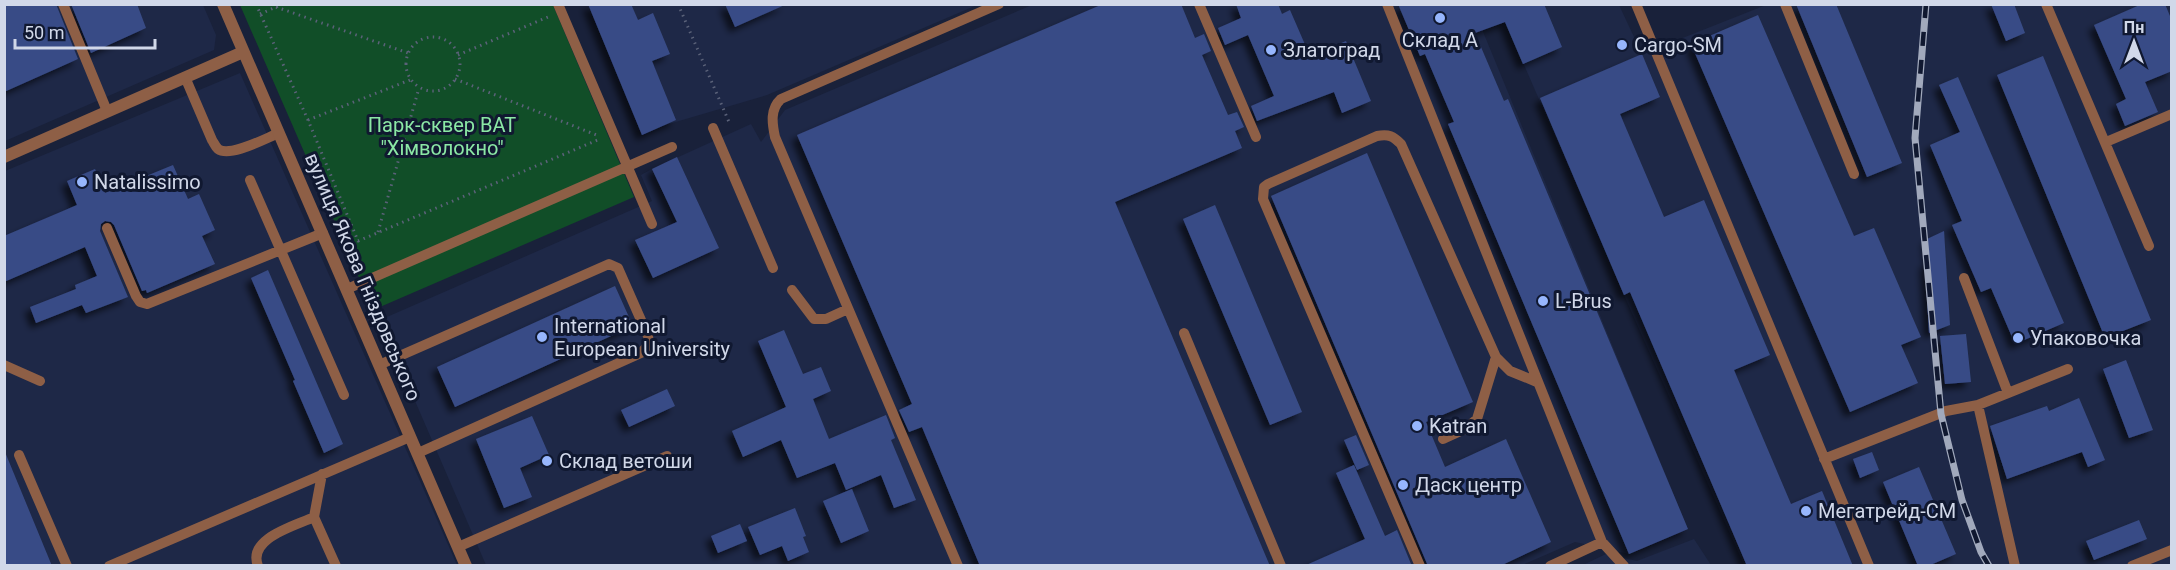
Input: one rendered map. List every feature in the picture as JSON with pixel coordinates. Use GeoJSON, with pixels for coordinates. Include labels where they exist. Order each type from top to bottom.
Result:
{"type":"FeatureCollection","features":[{"type":"Feature","properties":{"kind":"street","name":"вулиця Якова Гніздовського"},"geometry":{"type":"LineString","coordinates":[[223,4],[466,566]]}},
{"type":"Feature","properties":{"kind":"street"},"geometry":{"type":"LineString","coordinates":[[4,157],[243,51]]}},
{"type":"Feature","properties":{"kind":"lane"},"geometry":{"type":"LineString","coordinates":[[63,4],[107,111]]}},
{"type":"Feature","properties":{"kind":"lane"},"geometry":{"type":"LineString","coordinates":[[558,4],[652,224]]}},
{"type":"Feature","properties":{"kind":"lane"},"geometry":{"type":"LineString","coordinates":[[958,566],[775,137],[772,116],[777,102],[781,99],[999,4]]}},
{"type":"Feature","properties":{"kind":"lane"},"geometry":{"type":"LineString","coordinates":[[1199,4],[1256,137]]}},
{"type":"Feature","properties":{"kind":"lane"},"geometry":{"type":"LineString","coordinates":[[1387,4],[1602,542],[1624,566]]}},
{"type":"Feature","properties":{"kind":"lane"},"geometry":{"type":"LineString","coordinates":[[1636,4],[1869,566]]}},
{"type":"Feature","properties":{"kind":"lane"},"geometry":{"type":"LineString","coordinates":[[1785,4],[1854,174]]}},
{"type":"Feature","properties":{"kind":"lane"},"geometry":{"type":"LineString","coordinates":[[2046,4],[2149,246]]}},
{"type":"Feature","properties":{"kind":"lane"},"geometry":{"type":"LineString","coordinates":[[185,77],[218,149],[226,152],[237,150],[279,133]]}},
{"type":"Feature","properties":{"kind":"lane"},"geometry":{"type":"LineString","coordinates":[[2106,142],[2172,114]]}},
{"type":"Feature","properties":{"kind":"lane"},"geometry":{"type":"LineString","coordinates":[[713,128],[773,268]]}},
{"type":"Feature","properties":{"kind":"lane"},"geometry":{"type":"LineString","coordinates":[[1419,566],[1263,199],[1264,187],[1377,136],[1385,134],[1393,136],[1401,144],[1496,357],[1509,371],[1538,382]]}},
{"type":"Feature","properties":{"kind":"lane"},"geometry":{"type":"LineString","coordinates":[[346,289],[672,147]]}},
{"type":"Feature","properties":{"kind":"lane"},"geometry":{"type":"LineString","coordinates":[[250,180],[344,395]]}},
{"type":"Feature","properties":{"kind":"lane"},"geometry":{"type":"LineString","coordinates":[[107,228],[136,296],[140,302],[147,304],[322,233]]}},
{"type":"Feature","properties":{"kind":"lane"},"geometry":{"type":"LineString","coordinates":[[379,365],[609,264],[618,268],[648,336],[649,344],[641,353],[417,453]]}},
{"type":"Feature","properties":{"kind":"lane"},"geometry":{"type":"LineString","coordinates":[[1964,278],[2008,393]]}},
{"type":"Feature","properties":{"kind":"lane"},"geometry":{"type":"LineString","coordinates":[[792,290],[814,319],[826,319],[848,309]]}},
{"type":"Feature","properties":{"kind":"lane"},"geometry":{"type":"LineString","coordinates":[[1184,333],[1281,566]]}},
{"type":"Feature","properties":{"kind":"lane"},"geometry":{"type":"LineString","coordinates":[[1443,439],[1465,429],[1477,419],[1496,357]]}},
{"type":"Feature","properties":{"kind":"lane"},"geometry":{"type":"LineString","coordinates":[[4,365],[40,381]]}},
{"type":"Feature","properties":{"kind":"lane"},"geometry":{"type":"LineString","coordinates":[[1824,459],[1947,411],[1978,405],[2068,369]]}},
{"type":"Feature","properties":{"kind":"lane"},"geometry":{"type":"LineString","coordinates":[[1978,405],[2015,566]]}},
{"type":"Feature","properties":{"kind":"lane"},"geometry":{"type":"LineString","coordinates":[[109,566],[410,436]]}},
{"type":"Feature","properties":{"kind":"lane"},"geometry":{"type":"LineString","coordinates":[[19,455],[67,566]]}},
{"type":"Feature","properties":{"kind":"lane"},"geometry":{"type":"LineString","coordinates":[[458,547],[667,456]]}},
{"type":"Feature","properties":{"kind":"lane"},"geometry":{"type":"LineString","coordinates":[[322,474],[314,517],[336,566]]}},
{"type":"Feature","properties":{"kind":"lane"},"geometry":{"type":"LineString","coordinates":[[258,566],[255,554],[264,540],[314,517]]}},
{"type":"Feature","properties":{"kind":"lane"},"geometry":{"type":"LineString","coordinates":[[1550,566],[1602,542]]}},
{"type":"Feature","properties":{"kind":"lane"},"geometry":{"type":"LineString","coordinates":[[2132,566],[2172,550]]}},
{"type":"Feature","properties":{"kind":"path"},"geometry":{"type":"LineString","coordinates":[[256,4],[308,120],[358,241],[603,137]]}},
{"type":"Feature","properties":{"kind":"path"},"geometry":{"type":"LineString","coordinates":[[260,14],[283,4]]}},
{"type":"Feature","properties":{"kind":"path"},"geometry":{"type":"LineString","coordinates":[[678,4],[729,122]]}},
{"type":"Feature","properties":{"kind":"path"},"geometry":{"type":"LineString","coordinates":[[276,7],[408,53]]}},
{"type":"Feature","properties":{"kind":"path"},"geometry":{"type":"LineString","coordinates":[[458,55],[550,16],[547,10]]}},
{"type":"Feature","properties":{"kind":"path"},"geometry":{"type":"LineString","coordinates":[[438,38],[446,41],[458,55],[460,63],[455,79],[442,90],[419,88],[410,80],[406,71],[405,62],[408,53],[420,40],[438,38]]}},
{"type":"Feature","properties":{"kind":"path"},"geometry":{"type":"LineString","coordinates":[[455,79],[603,137]]}},
{"type":"Feature","properties":{"kind":"path"},"geometry":{"type":"LineString","coordinates":[[308,120],[410,80]]}},
{"type":"Feature","properties":{"kind":"path"},"geometry":{"type":"LineString","coordinates":[[378,232],[419,88]]}},
{"type":"Feature","properties":{"kind":"path"},"geometry":{"type":"LineString","coordinates":[[599,127],[603,137]]}},
{"type":"Feature","properties":{"kind":"shaded area"},"geometry":{"type":"Polygon","coordinates":[[[5,5],[203,5],[216,35],[214,50],[5,141],[5,5]]]}},
{"type":"Feature","properties":{"kind":"shaded area"},"geometry":{"type":"Polygon","coordinates":[[[588,5],[977,5],[767,95],[662,126],[642,135],[588,5]]]}},
{"type":"Feature","properties":{"kind":"shaded area"},"geometry":{"type":"Polygon","coordinates":[[[1032,5],[1472,5],[1688,529],[1629,554],[1575,542],[1520,566],[486,565],[380,320],[652,201],[641,175],[652,169],[751,124],[761,142],[785,110],[1032,5]]]}},
{"type":"Feature","properties":{"kind":"shaded area"},"geometry":{"type":"Polygon","coordinates":[[[1498,5],[1619,5],[1642,54],[1766,5],[2171,5],[2171,565],[1744,565],[1498,5]]]}},
{"type":"Feature","properties":{"kind":"shaded area"},"geometry":{"type":"Polygon","coordinates":[[[240,73],[457,565],[5,566],[5,171],[240,73]]]}},
{"type":"Feature","properties":{"kind":"shaded area"},"geometry":{"type":"Polygon","coordinates":[[[1694,539],[1711,565],[1581,566],[1606,554],[1637,561],[1694,539]]]}},
{"type":"Feature","properties":{"kind":"green space","name":"Парк-сквер ВАТ \"Хімволокно\""},"geometry":{"type":"Polygon","coordinates":[[[240,5],[553,5],[634,197],[373,310],[240,5]]]}},
{"type":"Feature","properties":{"kind":"building"},"geometry":{"type":"Polygon","coordinates":[[[4,4],[56,4],[78,59],[4,92],[4,4]]]}},
{"type":"Feature","properties":{"kind":"building"},"geometry":{"type":"Polygon","coordinates":[[[71,4],[137,4],[146,28],[91,53],[71,4]]]}},
{"type":"Feature","properties":{"kind":"building"},"geometry":{"type":"Polygon","coordinates":[[[588,4],[631,4],[638,20],[653,13],[670,54],[652,61],[676,120],[642,135],[588,4]]]}},
{"type":"Feature","properties":{"kind":"building"},"geometry":{"type":"Polygon","coordinates":[[[725,4],[787,4],[735,27],[725,4]]]}},
{"type":"Feature","properties":{"kind":"building"},"geometry":{"type":"Polygon","coordinates":[[[1103,4],[1181,4],[1195,38],[1204,34],[1211,51],[1202,55],[1228,115],[1237,112],[1244,127],[1235,131],[1242,148],[1115,202],[1270,566],[980,566],[922,427],[909,432],[899,410],[912,404],[797,135],[1103,4]]]}},
{"type":"Feature","properties":{"kind":"building"},"geometry":{"type":"Polygon","coordinates":[[[1236,4],[1278,4],[1282,14],[1290,10],[1310,56],[1346,41],[1371,101],[1342,113],[1334,92],[1257,121],[1251,106],[1274,96],[1248,35],[1225,45],[1218,28],[1241,18],[1236,4]]]}},
{"type":"Feature","properties":{"kind":"building"},"geometry":{"type":"Polygon","coordinates":[[[1398,4],[1544,4],[1562,47],[1523,64],[1505,22],[1475,33],[1504,101],[1508,99],[1688,529],[1629,554],[1448,124],[1454,122],[1425,54],[1420,56],[1398,4]]]}},
{"type":"Feature","properties":{"kind":"building"},"geometry":{"type":"Polygon","coordinates":[[[1796,4],[1836,4],[1902,163],[1867,177],[1796,4]]]}},
{"type":"Feature","properties":{"kind":"building"},"geometry":{"type":"Polygon","coordinates":[[[1991,4],[2014,4],[2025,33],[2006,41],[1991,4]]]}},
{"type":"Feature","properties":{"kind":"building"},"geometry":{"type":"Polygon","coordinates":[[[2142,4],[2165,4],[2172,21],[2172,71],[2145,82],[2158,112],[2125,126],[2116,104],[2126,99],[2094,25],[2142,4]]]}},
{"type":"Feature","properties":{"kind":"building"},"geometry":{"type":"Polygon","coordinates":[[[1758,15],[1854,236],[1874,228],[1921,337],[1901,345],[1918,383],[1850,412],[1691,44],[1758,15]]]}},
{"type":"Feature","properties":{"kind":"building"},"geometry":{"type":"Polygon","coordinates":[[[1642,54],[1660,97],[1620,114],[1664,217],[1704,200],[1770,355],[1734,370],[1791,504],[1822,491],[1853,566],[1747,566],[1630,292],[1624,295],[1540,98],[1642,54]]]}},
{"type":"Feature","properties":{"kind":"building"},"geometry":{"type":"Polygon","coordinates":[[[2043,56],[2151,320],[2105,338],[1997,75],[2043,56]]]}},
{"type":"Feature","properties":{"kind":"building"},"geometry":{"type":"Polygon","coordinates":[[[1958,77],[2064,323],[2015,344],[1991,288],[1981,292],[1952,225],[1962,221],[1930,145],[1960,132],[1939,85],[1958,77]]]}},
{"type":"Feature","properties":{"kind":"building"},"geometry":{"type":"Polygon","coordinates":[[[1367,153],[1473,402],[1426,422],[1445,467],[1506,439],[1551,542],[1500,566],[1428,566],[1271,196],[1367,153]]]}},
{"type":"Feature","properties":{"kind":"building"},"geometry":{"type":"Polygon","coordinates":[[[677,157],[719,248],[653,278],[635,240],[677,222],[652,169],[677,157]]]}},
{"type":"Feature","properties":{"kind":"building"},"geometry":{"type":"Polygon","coordinates":[[[173,165],[188,199],[199,194],[215,230],[202,236],[215,264],[147,293],[146,290],[142,291],[114,225],[105,221],[101,224],[100,231],[128,297],[86,313],[82,305],[36,323],[30,307],[76,289],[75,285],[97,276],[85,247],[4,282],[4,236],[77,205],[67,181],[95,169],[105,193],[173,165]]]}},
{"type":"Feature","properties":{"kind":"building"},"geometry":{"type":"Polygon","coordinates":[[[1215,205],[1302,412],[1270,425],[1183,219],[1215,205]]]}},
{"type":"Feature","properties":{"kind":"building"},"geometry":{"type":"Polygon","coordinates":[[[1944,231],[1950,325],[1929,333],[1925,263],[1929,262],[1927,239],[1944,231]]]}},
{"type":"Feature","properties":{"kind":"building"},"geometry":{"type":"Polygon","coordinates":[[[268,270],[343,444],[324,453],[251,278],[268,270]]]}},
{"type":"Feature","properties":{"kind":"building"},"geometry":{"type":"Polygon","coordinates":[[[615,286],[633,326],[455,407],[437,367],[615,286]]]}},
{"type":"Feature","properties":{"kind":"building"},"geometry":{"type":"Polygon","coordinates":[[[784,330],[803,374],[821,367],[831,391],[813,399],[829,439],[886,415],[895,438],[891,440],[916,500],[894,508],[881,475],[846,490],[835,463],[797,478],[781,440],[743,457],[732,431],[786,407],[758,341],[784,330]]]}},
{"type":"Feature","properties":{"kind":"building"},"geometry":{"type":"Polygon","coordinates":[[[1966,334],[1971,382],[1945,384],[1940,336],[1966,334]]]}},
{"type":"Feature","properties":{"kind":"building"},"geometry":{"type":"Polygon","coordinates":[[[2126,360],[2153,430],[2129,438],[2103,369],[2126,360]]]}},
{"type":"Feature","properties":{"kind":"building"},"geometry":{"type":"Polygon","coordinates":[[[667,389],[675,406],[629,427],[621,410],[667,389]]]}},
{"type":"Feature","properties":{"kind":"building"},"geometry":{"type":"Polygon","coordinates":[[[2079,398],[2105,460],[2088,467],[2082,452],[2007,479],[1990,426],[2047,406],[2049,411],[2079,398]]]}},
{"type":"Feature","properties":{"kind":"building"},"geometry":{"type":"Polygon","coordinates":[[[532,416],[549,455],[520,468],[532,497],[504,508],[476,439],[532,416]]]}},
{"type":"Feature","properties":{"kind":"building"},"geometry":{"type":"Polygon","coordinates":[[[1356,435],[1369,465],[1357,470],[1344,440],[1356,435]]]}},
{"type":"Feature","properties":{"kind":"building"},"geometry":{"type":"Polygon","coordinates":[[[5,452],[52,566],[4,566],[5,452]]]}},
{"type":"Feature","properties":{"kind":"building"},"geometry":{"type":"Polygon","coordinates":[[[1872,452],[1879,470],[1860,478],[1853,459],[1872,452]]]}},
{"type":"Feature","properties":{"kind":"building"},"geometry":{"type":"Polygon","coordinates":[[[1354,465],[1385,536],[1397,530],[1411,564],[1304,566],[1365,539],[1336,473],[1354,465]]]}},
{"type":"Feature","properties":{"kind":"building"},"geometry":{"type":"Polygon","coordinates":[[[1919,467],[1956,554],[1928,566],[1918,566],[1883,482],[1919,467]]]}},
{"type":"Feature","properties":{"kind":"building"},"geometry":{"type":"Polygon","coordinates":[[[852,489],[869,531],[841,543],[823,501],[852,489]]]}},
{"type":"Feature","properties":{"kind":"building"},"geometry":{"type":"Polygon","coordinates":[[[795,508],[806,536],[803,537],[809,552],[788,561],[782,546],[760,555],[748,527],[795,508]]]}},
{"type":"Feature","properties":{"kind":"building"},"geometry":{"type":"Polygon","coordinates":[[[2139,520],[2147,539],[2094,560],[2086,541],[2139,520]]]}},
{"type":"Feature","properties":{"kind":"building"},"geometry":{"type":"Polygon","coordinates":[[[740,524],[747,541],[718,553],[711,536],[740,524]]]}},
{"type":"Feature","properties":{"kind":"railway"},"geometry":{"type":"LineString","coordinates":[[1926,4],[1915,138],[1941,414],[1962,500],[1981,552],[1989,566]]}},
{"type":"Feature","properties":{"kind":"place","name":"Склад A"},"geometry":{"type":"Point","coordinates":[1440,18]}},
{"type":"Feature","properties":{"kind":"place","name":"Cargo-SM"},"geometry":{"type":"Point","coordinates":[1622,45]}},
{"type":"Feature","properties":{"kind":"place","name":"Златоград"},"geometry":{"type":"Point","coordinates":[1271,50]}},
{"type":"Feature","properties":{"kind":"place","name":"Natalissimo"},"geometry":{"type":"Point","coordinates":[82,182]}},
{"type":"Feature","properties":{"kind":"place","name":"L-Brus"},"geometry":{"type":"Point","coordinates":[1543,301]}},
{"type":"Feature","properties":{"kind":"place","name":"International European University"},"geometry":{"type":"Point","coordinates":[542,337]}},
{"type":"Feature","properties":{"kind":"place","name":"Упаковочка"},"geometry":{"type":"Point","coordinates":[2018,338]}},
{"type":"Feature","properties":{"kind":"place","name":"Katran"},"geometry":{"type":"Point","coordinates":[1417,426]}},
{"type":"Feature","properties":{"kind":"place","name":"Склад ветоши"},"geometry":{"type":"Point","coordinates":[547,461]}},
{"type":"Feature","properties":{"kind":"place","name":"Даск центр"},"geometry":{"type":"Point","coordinates":[1403,485]}},
{"type":"Feature","properties":{"kind":"place","name":"Мегатрейд-СМ"},"geometry":{"type":"Point","coordinates":[1806,511]}}]}
